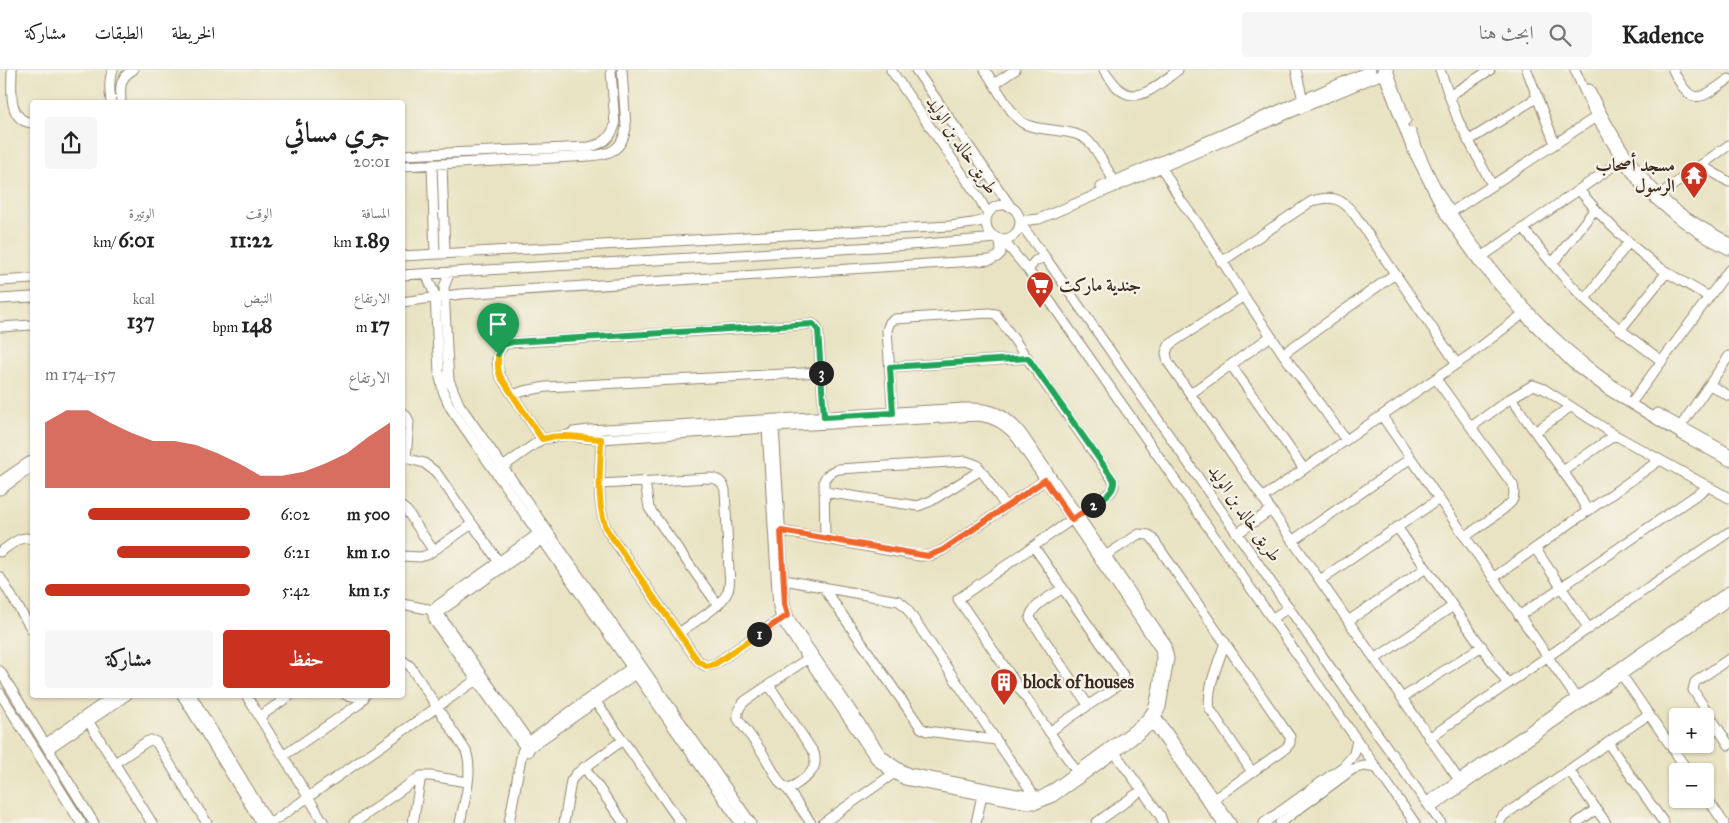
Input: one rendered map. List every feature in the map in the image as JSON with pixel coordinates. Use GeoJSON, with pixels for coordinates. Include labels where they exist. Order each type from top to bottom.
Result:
{"type":"FeatureCollection","features":[{"type":"Feature","properties":{"kind":"street"},"geometry":{"type":"LineString","coordinates":[[12,70],[13,109],[19,118],[30,122]]}},
{"type":"Feature","properties":{"kind":"street"},"geometry":{"type":"LineString","coordinates":[[111,100],[110,84],[111,72],[113,70]]}},
{"type":"Feature","properties":{"kind":"street"},"geometry":{"type":"LineString","coordinates":[[121,100],[120,87],[123,78],[133,70]]}},
{"type":"Feature","properties":{"kind":"street"},"geometry":{"type":"LineString","coordinates":[[405,155],[599,145],[607,140],[616,126],[611,70]]}},
{"type":"Feature","properties":{"kind":"street"},"geometry":{"type":"LineString","coordinates":[[405,166],[590,156],[613,152],[624,137],[626,128],[622,70]]}},
{"type":"Feature","properties":{"kind":"street","name":"طريق خالد بن الوليد"},"geometry":{"type":"LineString","coordinates":[[891,70],[968,183],[987,217]]}},
{"type":"Feature","properties":{"kind":"street","name":"طريق خالد بن الوليد"},"geometry":{"type":"LineString","coordinates":[[916,70],[1011,206]]}},
{"type":"Feature","properties":{"kind":"street"},"geometry":{"type":"LineString","coordinates":[[985,70],[1018,119],[1031,126],[1074,134],[1084,138],[1092,146],[1114,181]]}},
{"type":"Feature","properties":{"kind":"street"},"geometry":{"type":"LineString","coordinates":[[994,84],[1015,70]]}},
{"type":"Feature","properties":{"kind":"street"},"geometry":{"type":"LineString","coordinates":[[1104,70],[1126,94],[1134,95],[1148,91],[1178,70]]}},
{"type":"Feature","properties":{"kind":"street"},"geometry":{"type":"LineString","coordinates":[[1296,70],[1303,103]]}},
{"type":"Feature","properties":{"kind":"street"},"geometry":{"type":"LineString","coordinates":[[1303,103],[1371,70]]}},
{"type":"Feature","properties":{"kind":"street"},"geometry":{"type":"LineString","coordinates":[[1440,70],[1468,141],[1492,186]]}},
{"type":"Feature","properties":{"kind":"street"},"geometry":{"type":"LineString","coordinates":[[1449,96],[1490,70]]}},
{"type":"Feature","properties":{"kind":"street"},"geometry":{"type":"LineString","coordinates":[[1527,70],[1555,144]]}},
{"type":"Feature","properties":{"kind":"street"},"geometry":{"type":"LineString","coordinates":[[1575,70],[1622,160],[1644,191],[1657,196],[1685,216],[1729,242]]}},
{"type":"Feature","properties":{"kind":"street"},"geometry":{"type":"LineString","coordinates":[[1580,70],[1599,115],[1626,156],[1657,196],[1676,217],[1708,239],[1729,250]]}},
{"type":"Feature","properties":{"kind":"street"},"geometry":{"type":"LineString","coordinates":[[1673,70],[1687,93],[1694,97],[1704,96],[1729,79]]}},
{"type":"Feature","properties":{"kind":"street"},"geometry":{"type":"LineString","coordinates":[[1019,220],[1039,219],[1303,103],[1386,71],[1411,147],[1448,214],[1478,261],[1572,362],[1608,390],[1633,401],[1729,461]]}},
{"type":"Feature","properties":{"kind":"street"},"geometry":{"type":"LineString","coordinates":[[1468,141],[1538,98]]}},
{"type":"Feature","properties":{"kind":"street"},"geometry":{"type":"LineString","coordinates":[[1448,214],[1599,115]]}},
{"type":"Feature","properties":{"kind":"street"},"geometry":{"type":"LineString","coordinates":[[1657,196],[1729,145]]}},
{"type":"Feature","properties":{"kind":"street"},"geometry":{"type":"LineString","coordinates":[[517,150],[518,160]]}},
{"type":"Feature","properties":{"kind":"street"},"geometry":{"type":"LineString","coordinates":[[1483,256],[1622,160]]}},
{"type":"Feature","properties":{"kind":"street"},"geometry":{"type":"LineString","coordinates":[[432,164],[435,254]]}},
{"type":"Feature","properties":{"kind":"street"},"geometry":{"type":"LineString","coordinates":[[442,164],[446,254]]}},
{"type":"Feature","properties":{"kind":"street"},"geometry":{"type":"LineString","coordinates":[[1019,220],[1033,216],[1114,181],[1160,165]]}},
{"type":"Feature","properties":{"kind":"street"},"geometry":{"type":"LineString","coordinates":[[1160,165],[1221,262],[1283,354],[1346,440]]}},
{"type":"Feature","properties":{"kind":"street"},"geometry":{"type":"LineString","coordinates":[[1700,165],[1729,182]]}},
{"type":"Feature","properties":{"kind":"street"},"geometry":{"type":"LineString","coordinates":[[968,183],[979,180],[986,171]]}},
{"type":"Feature","properties":{"kind":"street"},"geometry":{"type":"LineString","coordinates":[[1579,190],[1594,209],[1628,242],[1667,272],[1709,297]]}},
{"type":"Feature","properties":{"kind":"street"},"geometry":{"type":"LineString","coordinates":[[1221,262],[1312,201],[1324,197],[1336,199],[1347,205],[1458,364]]}},
{"type":"Feature","properties":{"kind":"street"},"geometry":{"type":"LineString","coordinates":[[405,256],[950,226],[973,223],[987,217],[995,206],[1006,205],[1011,206],[1019,220],[1016,233],[1007,238],[405,275]]}},
{"type":"Feature","properties":{"kind":"street"},"geometry":{"type":"LineString","coordinates":[[1552,264],[1594,209]]}},
{"type":"Feature","properties":{"kind":"street"},"geometry":{"type":"LineString","coordinates":[[1448,214],[1526,312]]}},
{"type":"Feature","properties":{"kind":"street"},"geometry":{"type":"LineString","coordinates":[[987,217],[988,230],[999,238],[1028,270],[1415,823]]}},
{"type":"Feature","properties":{"kind":"street","name":"طريق خالد بن الوليد"},"geometry":{"type":"LineString","coordinates":[[1019,220],[1339,680],[1442,823]]}},
{"type":"Feature","properties":{"kind":"street"},"geometry":{"type":"LineString","coordinates":[[1523,228],[1552,264],[1585,299],[1620,330],[1662,361]]}},
{"type":"Feature","properties":{"kind":"street"},"geometry":{"type":"LineString","coordinates":[[405,302],[439,297],[990,260],[1001,253],[999,238]]}},
{"type":"Feature","properties":{"kind":"street"},"geometry":{"type":"LineString","coordinates":[[1585,299],[1628,242]]}},
{"type":"Feature","properties":{"kind":"street"},"geometry":{"type":"LineString","coordinates":[[1028,270],[1035,261],[1045,257]]}},
{"type":"Feature","properties":{"kind":"street"},"geometry":{"type":"LineString","coordinates":[[1633,401],[1729,270]]}},
{"type":"Feature","properties":{"kind":"street"},"geometry":{"type":"LineString","coordinates":[[450,272],[439,297],[442,349],[439,372],[450,407],[500,469],[719,785],[751,823]]}},
{"type":"Feature","properties":{"kind":"street"},"geometry":{"type":"LineString","coordinates":[[1620,330],[1667,272]]}},
{"type":"Feature","properties":{"kind":"street"},"geometry":{"type":"LineString","coordinates":[[426,274],[439,297]]}},
{"type":"Feature","properties":{"kind":"street"},"geometry":{"type":"LineString","coordinates":[[1283,354],[1395,274]]}},
{"type":"Feature","properties":{"kind":"street"},"geometry":{"type":"LineString","coordinates":[[0,281],[30,279]]}},
{"type":"Feature","properties":{"kind":"street"},"geometry":{"type":"LineString","coordinates":[[1244,296],[1169,345],[1166,353],[1168,362],[1458,780]]}},
{"type":"Feature","properties":{"kind":"street"},"geometry":{"type":"LineString","coordinates":[[0,299],[30,297]]}},
{"type":"Feature","properties":{"kind":"street"},"geometry":{"type":"LineString","coordinates":[[1262,498],[1458,364],[1526,312]]}},
{"type":"Feature","properties":{"kind":"street"},"geometry":{"type":"LineString","coordinates":[[893,417],[887,330],[890,322],[895,319],[996,314],[1114,480],[1111,492],[958,600],[1079,774]]}},
{"type":"Feature","properties":{"kind":"street"},"geometry":{"type":"LineString","coordinates":[[0,327],[30,324]]}},
{"type":"Feature","properties":{"kind":"street"},"geometry":{"type":"LineString","coordinates":[[542,439],[500,376],[497,359],[503,345],[513,342],[813,324],[818,330],[824,417]]}},
{"type":"Feature","properties":{"kind":"street"},"geometry":{"type":"LineString","coordinates":[[1190,394],[1271,336]]}},
{"type":"Feature","properties":{"kind":"street"},"geometry":{"type":"LineString","coordinates":[[1678,429],[1729,356]]}},
{"type":"Feature","properties":{"kind":"street"},"geometry":{"type":"LineString","coordinates":[[890,367],[1028,358]]}},
{"type":"Feature","properties":{"kind":"street"},"geometry":{"type":"LineString","coordinates":[[1231,365],[1304,469]]}},
{"type":"Feature","properties":{"kind":"street"},"geometry":{"type":"LineString","coordinates":[[513,395],[534,388],[546,387],[821,372]]}},
{"type":"Feature","properties":{"kind":"street"},"geometry":{"type":"LineString","coordinates":[[1436,379],[1512,485],[1514,496],[1509,504],[1465,537]]}},
{"type":"Feature","properties":{"kind":"street"},"geometry":{"type":"LineString","coordinates":[[1471,427],[1511,398],[1533,385],[1544,389],[1615,435],[1729,498]]}},
{"type":"Feature","properties":{"kind":"street"},"geometry":{"type":"LineString","coordinates":[[1710,385],[1729,396]]}},
{"type":"Feature","properties":{"kind":"street"},"geometry":{"type":"LineString","coordinates":[[1511,398],[1563,471],[1587,510]]}},
{"type":"Feature","properties":{"kind":"street"},"geometry":{"type":"LineString","coordinates":[[1535,432],[1570,407]]}},
{"type":"Feature","properties":{"kind":"street"},"geometry":{"type":"LineString","coordinates":[[569,435],[573,432],[589,430],[771,424],[893,417],[978,408],[991,410],[1003,416],[1013,423],[1022,434],[1160,650],[1161,660],[1152,717],[1222,823]]}},
{"type":"Feature","properties":{"kind":"street"},"geometry":{"type":"LineString","coordinates":[[405,414],[409,422],[405,451]]}},
{"type":"Feature","properties":{"kind":"street"},"geometry":{"type":"LineString","coordinates":[[500,469],[542,439],[569,435],[601,439],[771,424],[824,417],[979,416],[988,417],[1010,430],[1045,480],[1075,518]]}},
{"type":"Feature","properties":{"kind":"street"},"geometry":{"type":"LineString","coordinates":[[1382,416],[1578,701]]}},
{"type":"Feature","properties":{"kind":"street"},"geometry":{"type":"LineString","coordinates":[[771,424],[778,597],[784,617],[807,659],[875,758],[883,767],[905,780],[936,782],[1035,797],[1041,796],[1115,753],[1161,707],[1169,658],[1168,647],[1105,556],[1094,545]]}},
{"type":"Feature","properties":{"kind":"street"},"geometry":{"type":"LineString","coordinates":[[771,424],[781,531],[784,617]]}},
{"type":"Feature","properties":{"kind":"street"},"geometry":{"type":"LineString","coordinates":[[1678,429],[1729,453]]}},
{"type":"Feature","properties":{"kind":"street"},"geometry":{"type":"LineString","coordinates":[[1563,471],[1615,435]]}},
{"type":"Feature","properties":{"kind":"street"},"geometry":{"type":"LineString","coordinates":[[601,439],[600,484],[602,515],[607,530],[698,661],[706,666],[711,666],[784,617]]}},
{"type":"Feature","properties":{"kind":"street"},"geometry":{"type":"LineString","coordinates":[[405,458],[424,463],[436,472],[499,562]]}},
{"type":"Feature","properties":{"kind":"street"},"geometry":{"type":"LineString","coordinates":[[1292,541],[1411,458]]}},
{"type":"Feature","properties":{"kind":"street"},"geometry":{"type":"LineString","coordinates":[[1493,578],[1660,460]]}},
{"type":"Feature","properties":{"kind":"street"},"geometry":{"type":"LineString","coordinates":[[825,539],[824,480],[833,470],[966,461],[977,465],[1006,507]]}},
{"type":"Feature","properties":{"kind":"street"},"geometry":{"type":"LineString","coordinates":[[0,482],[30,462]]}},
{"type":"Feature","properties":{"kind":"street"},"geometry":{"type":"LineString","coordinates":[[0,490],[30,468]]}},
{"type":"Feature","properties":{"kind":"street"},"geometry":{"type":"LineString","coordinates":[[824,492],[918,506],[931,502],[981,470]]}},
{"type":"Feature","properties":{"kind":"street"},"geometry":{"type":"LineString","coordinates":[[600,484],[709,478],[716,479],[722,484],[725,490],[730,582],[728,591],[718,605],[679,633]]}},
{"type":"Feature","properties":{"kind":"street"},"geometry":{"type":"LineString","coordinates":[[781,531],[928,556],[943,550],[1045,480]]}},
{"type":"Feature","properties":{"kind":"street"},"geometry":{"type":"LineString","coordinates":[[645,482],[648,505],[652,512],[718,605]]}},
{"type":"Feature","properties":{"kind":"street"},"geometry":{"type":"LineString","coordinates":[[1520,616],[1708,487]]}},
{"type":"Feature","properties":{"kind":"street"},"geometry":{"type":"LineString","coordinates":[[1320,580],[1439,499]]}},
{"type":"Feature","properties":{"kind":"street"},"geometry":{"type":"LineString","coordinates":[[405,510],[433,550]]}},
{"type":"Feature","properties":{"kind":"street"},"geometry":{"type":"LineString","coordinates":[[1238,533],[1271,510]]}},
{"type":"Feature","properties":{"kind":"street"},"geometry":{"type":"LineString","coordinates":[[405,556],[420,558],[472,524]]}},
{"type":"Feature","properties":{"kind":"street"},"geometry":{"type":"LineString","coordinates":[[1397,527],[1508,684]]}},
{"type":"Feature","properties":{"kind":"street"},"geometry":{"type":"LineString","coordinates":[[1429,738],[1729,532]]}},
{"type":"Feature","properties":{"kind":"street"},"geometry":{"type":"LineString","coordinates":[[528,746],[476,680],[435,622],[437,613],[499,562],[544,534]]}},
{"type":"Feature","properties":{"kind":"street"},"geometry":{"type":"LineString","coordinates":[[405,610],[437,613],[544,534]]}},
{"type":"Feature","properties":{"kind":"street"},"geometry":{"type":"LineString","coordinates":[[1105,556],[1140,534],[1149,535],[1154,538],[1290,737],[1290,743],[1286,748],[1214,799]]}},
{"type":"Feature","properties":{"kind":"street"},"geometry":{"type":"LineString","coordinates":[[0,552],[22,538],[30,539]]}},
{"type":"Feature","properties":{"kind":"street"},"geometry":{"type":"LineString","coordinates":[[1034,546],[1123,675],[1120,684],[1050,732]]}},
{"type":"Feature","properties":{"kind":"street"},"geometry":{"type":"LineString","coordinates":[[1535,548],[1588,628]]}},
{"type":"Feature","properties":{"kind":"street"},"geometry":{"type":"LineString","coordinates":[[1348,621],[1426,568]]}},
{"type":"Feature","properties":{"kind":"street"},"geometry":{"type":"LineString","coordinates":[[0,577],[30,627]]}},
{"type":"Feature","properties":{"kind":"street"},"geometry":{"type":"LineString","coordinates":[[784,580],[899,601],[905,606],[1035,797]]}},
{"type":"Feature","properties":{"kind":"street"},"geometry":{"type":"LineString","coordinates":[[823,587],[921,728],[927,731],[996,740]]}},
{"type":"Feature","properties":{"kind":"street"},"geometry":{"type":"LineString","coordinates":[[1063,588],[1034,608],[1030,618],[1088,705]]}},
{"type":"Feature","properties":{"kind":"street"},"geometry":{"type":"LineString","coordinates":[[1429,805],[1619,672],[1729,591]]}},
{"type":"Feature","properties":{"kind":"street"},"geometry":{"type":"LineString","coordinates":[[1619,672],[1729,600]]}},
{"type":"Feature","properties":{"kind":"street"},"geometry":{"type":"LineString","coordinates":[[405,605],[437,613],[528,746],[515,823]]}},
{"type":"Feature","properties":{"kind":"street"},"geometry":{"type":"LineString","coordinates":[[1272,619],[1289,606]]}},
{"type":"Feature","properties":{"kind":"street"},"geometry":{"type":"LineString","coordinates":[[1374,659],[1452,606]]}},
{"type":"Feature","properties":{"kind":"street"},"geometry":{"type":"LineString","coordinates":[[784,617],[793,625],[881,754],[896,768],[982,795],[1028,804],[1037,804],[1053,797],[1079,774],[1152,717]]}},
{"type":"Feature","properties":{"kind":"street"},"geometry":{"type":"LineString","coordinates":[[1225,642],[1211,688],[1210,709],[1252,772]]}},
{"type":"Feature","properties":{"kind":"street"},"geometry":{"type":"LineString","coordinates":[[1402,698],[1482,646]]}},
{"type":"Feature","properties":{"kind":"street"},"geometry":{"type":"LineString","coordinates":[[807,659],[741,705],[738,719],[762,752],[780,783],[788,790],[811,823]]}},
{"type":"Feature","properties":{"kind":"street"},"geometry":{"type":"LineString","coordinates":[[1729,659],[1695,682],[1692,690],[1729,745]]}},
{"type":"Feature","properties":{"kind":"street"},"geometry":{"type":"LineString","coordinates":[[405,662],[410,666],[466,751],[469,764],[460,823]]}},
{"type":"Feature","properties":{"kind":"street"},"geometry":{"type":"LineString","coordinates":[[510,823],[528,746],[638,668]]}},
{"type":"Feature","properties":{"kind":"street"},"geometry":{"type":"LineString","coordinates":[[0,671],[94,823]]}},
{"type":"Feature","properties":{"kind":"street"},"geometry":{"type":"LineString","coordinates":[[1619,672],[1683,763]]}},
{"type":"Feature","properties":{"kind":"street"},"geometry":{"type":"LineString","coordinates":[[193,698],[270,823],[476,680]]}},
{"type":"Feature","properties":{"kind":"street"},"geometry":{"type":"LineString","coordinates":[[769,685],[816,758],[815,768],[812,772],[788,790]]}},
{"type":"Feature","properties":{"kind":"street"},"geometry":{"type":"LineString","coordinates":[[9,686],[0,692],[81,823]]}},
{"type":"Feature","properties":{"kind":"street"},"geometry":{"type":"LineString","coordinates":[[87,719],[112,698]]}},
{"type":"Feature","properties":{"kind":"street"},"geometry":{"type":"LineString","coordinates":[[46,747],[122,698]]}},
{"type":"Feature","properties":{"kind":"street"},"geometry":{"type":"LineString","coordinates":[[184,698],[261,823]]}},
{"type":"Feature","properties":{"kind":"street"},"geometry":{"type":"LineString","coordinates":[[248,698],[324,823]]}},
{"type":"Feature","properties":{"kind":"street"},"geometry":{"type":"LineString","coordinates":[[259,717],[287,698]]}},
{"type":"Feature","properties":{"kind":"street"},"geometry":{"type":"LineString","coordinates":[[283,756],[354,707],[362,698]]}},
{"type":"Feature","properties":{"kind":"street"},"geometry":{"type":"LineString","coordinates":[[1429,805],[1458,780],[1578,701]]}},
{"type":"Feature","properties":{"kind":"street"},"geometry":{"type":"LineString","coordinates":[[592,702],[623,740],[682,823]]}},
{"type":"Feature","properties":{"kind":"street"},"geometry":{"type":"LineString","coordinates":[[1499,823],[1503,816],[1649,714]]}},
{"type":"Feature","properties":{"kind":"street"},"geometry":{"type":"LineString","coordinates":[[1152,717],[1231,823]]}},
{"type":"Feature","properties":{"kind":"street"},"geometry":{"type":"LineString","coordinates":[[87,719],[152,823]]}},
{"type":"Feature","properties":{"kind":"street"},"geometry":{"type":"LineString","coordinates":[[115,763],[146,742],[151,740],[156,742],[207,823]]}},
{"type":"Feature","properties":{"kind":"street"},"geometry":{"type":"LineString","coordinates":[[564,823],[571,782],[576,774],[623,740]]}},
{"type":"Feature","properties":{"kind":"street"},"geometry":{"type":"LineString","coordinates":[[1264,823],[1344,766],[1354,754],[1356,740]]}},
{"type":"Feature","properties":{"kind":"street"},"geometry":{"type":"LineString","coordinates":[[1608,743],[1664,823]]}},
{"type":"Feature","properties":{"kind":"street"},"geometry":{"type":"LineString","coordinates":[[1115,753],[1160,815],[1163,823]]}},
{"type":"Feature","properties":{"kind":"street"},"geometry":{"type":"LineString","coordinates":[[1280,823],[1353,769],[1364,766],[1376,768]]}},
{"type":"Feature","properties":{"kind":"street"},"geometry":{"type":"LineString","coordinates":[[584,767],[624,823]]}},
{"type":"Feature","properties":{"kind":"street"},"geometry":{"type":"LineString","coordinates":[[50,773],[59,768]]}},
{"type":"Feature","properties":{"kind":"street"},"geometry":{"type":"LineString","coordinates":[[1569,770],[1606,823]]}},
{"type":"Feature","properties":{"kind":"street"},"geometry":{"type":"LineString","coordinates":[[823,823],[893,774]]}},
{"type":"Feature","properties":{"kind":"street"},"geometry":{"type":"LineString","coordinates":[[354,823],[421,776],[467,782]]}},
{"type":"Feature","properties":{"kind":"street"},"geometry":{"type":"LineString","coordinates":[[413,823],[421,776]]}},
{"type":"Feature","properties":{"kind":"street"},"geometry":{"type":"LineString","coordinates":[[719,785],[740,823]]}},
{"type":"Feature","properties":{"kind":"street"},"geometry":{"type":"LineString","coordinates":[[1096,823],[1142,790]]}},
{"type":"Feature","properties":{"kind":"street"},"geometry":{"type":"LineString","coordinates":[[976,823],[982,795]]}},
{"type":"Feature","properties":{"kind":"street"},"geometry":{"type":"LineString","coordinates":[[1714,808],[1724,823]]}},
{"type":"Feature","properties":{"kind":"street"},"geometry":{"type":"LineString","coordinates":[[1577,823],[1596,809]]}},
{"type":"Feature","properties":{"kind":"place","name":"مسجد أصحاب الرسول"},"geometry":{"type":"Point","coordinates":[1694,199]}},
{"type":"Feature","properties":{"kind":"place","name":"جندية ماركت"},"geometry":{"type":"Point","coordinates":[1040,309]}},
{"type":"Feature","properties":{"kind":"place","name":"block of houses"},"geometry":{"type":"Point","coordinates":[1004,706]}},
{"type":"Feature","properties":{"kind":"route"},"geometry":{"type":"LineString","coordinates":[[813,324],[818,330],[824,417],[893,413],[890,367],[1028,358],[1114,480],[1114,486],[1111,492],[1072,520],[1045,480],[943,550],[928,556],[781,531],[785,604],[788,615],[715,664],[706,666],[698,661],[607,530],[602,515],[600,484],[601,439],[569,435],[542,439],[500,376],[498,354],[503,345],[513,342],[813,324]]}}]}
